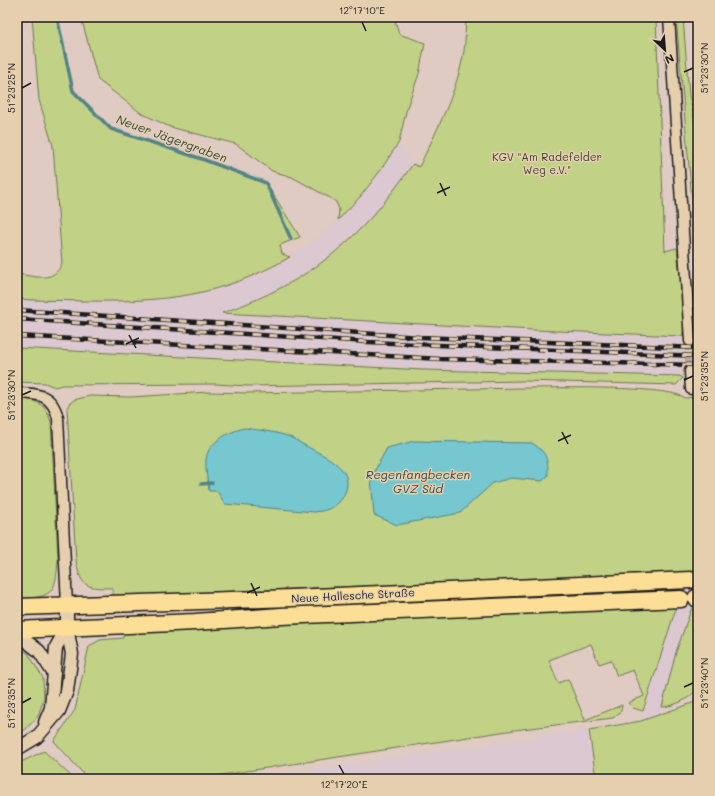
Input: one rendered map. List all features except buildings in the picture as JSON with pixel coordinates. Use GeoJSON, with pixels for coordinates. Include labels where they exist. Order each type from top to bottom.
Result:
{"type":"FeatureCollection","features":[{"type":"Feature","properties":{"kind":"main road","name":"Neue Hallesche Straße"},"geometry":{"type":"LineString","coordinates":[[17,607],[292,598],[690,580]]}},
{"type":"Feature","properties":{"kind":"main road","name":"Neue Hallesche Straße"},"geometry":{"type":"LineString","coordinates":[[17,630],[195,622],[282,616],[692,598]]}},
{"type":"Feature","properties":{"kind":"street"},"geometry":{"type":"LineString","coordinates":[[669,17],[690,341]]}},
{"type":"Feature","properties":{"kind":"street"},"geometry":{"type":"LineString","coordinates":[[690,370],[691,389]]}},
{"type":"Feature","properties":{"kind":"street"},"geometry":{"type":"LineString","coordinates":[[17,393],[35,393],[44,396],[51,402],[58,418],[67,628],[72,647],[66,691],[59,711],[41,732],[17,749]]}},
{"type":"Feature","properties":{"kind":"street"},"geometry":{"type":"LineString","coordinates":[[41,732],[52,708],[56,647],[67,628]]}},
{"type":"Feature","properties":{"kind":"street"},"geometry":{"type":"LineString","coordinates":[[17,634],[39,651],[54,674]]}},
{"type":"Feature","properties":{"kind":"shaded area"},"geometry":{"type":"Polygon","coordinates":[[[399,142],[413,164],[390,197],[345,245],[323,263],[273,292],[223,312],[533,330],[682,336],[680,376],[423,370],[17,348],[17,299],[122,301],[158,300],[214,290],[265,271],[316,240],[338,220],[360,197],[380,171],[399,142]]]}},
{"type":"Feature","properties":{"kind":"shaded area"},"geometry":{"type":"Polygon","coordinates":[[[698,564],[698,594],[689,614],[676,652],[660,719],[624,779],[672,616],[698,564]]]}},
{"type":"Feature","properties":{"kind":"shaded area"},"geometry":{"type":"Polygon","coordinates":[[[589,730],[596,779],[252,779],[589,730]]]}},
{"type":"Feature","properties":{"kind":"green space"},"geometry":{"type":"Polygon","coordinates":[[[32,17],[57,17],[73,91],[111,129],[202,159],[266,183],[300,237],[280,245],[282,254],[290,257],[240,281],[215,289],[166,298],[113,301],[17,299],[17,274],[37,277],[49,276],[59,270],[62,263],[53,146],[39,100],[32,17]]]}},
{"type":"Feature","properties":{"kind":"green space"},"geometry":{"type":"Polygon","coordinates":[[[81,17],[394,17],[399,34],[425,43],[419,74],[407,107],[399,142],[380,171],[360,197],[338,220],[339,209],[336,202],[330,198],[292,177],[272,171],[236,144],[170,127],[141,113],[98,80],[81,17]]]}},
{"type":"Feature","properties":{"kind":"green space","name":"KGV \"Am Radefelder Weg e.V.\""},"geometry":{"type":"Polygon","coordinates":[[[466,17],[656,17],[665,251],[677,248],[683,308],[682,336],[533,330],[222,313],[254,301],[282,287],[308,272],[331,255],[353,237],[373,215],[413,164],[419,167],[446,110],[457,81],[465,47],[466,17]]]}},
{"type":"Feature","properties":{"kind":"green space"},"geometry":{"type":"Polygon","coordinates":[[[676,17],[683,17],[689,95],[698,135],[698,269],[676,17]]]}},
{"type":"Feature","properties":{"kind":"green space"},"geometry":{"type":"Polygon","coordinates":[[[698,283],[698,338],[691,309],[691,302],[694,288],[698,283]]]}},
{"type":"Feature","properties":{"kind":"green space"},"geometry":{"type":"Polygon","coordinates":[[[17,348],[423,370],[680,376],[683,378],[676,385],[525,381],[247,386],[216,384],[62,385],[55,387],[45,383],[17,382],[17,348]]]}},
{"type":"Feature","properties":{"kind":"green space"},"geometry":{"type":"Polygon","coordinates":[[[525,388],[634,389],[674,394],[685,398],[698,397],[698,564],[693,573],[113,596],[113,588],[91,587],[87,585],[80,577],[76,561],[67,408],[74,400],[89,396],[131,397],[208,392],[247,393],[525,388]]]}},
{"type":"Feature","properties":{"kind":"green space"},"geometry":{"type":"Polygon","coordinates":[[[17,399],[35,401],[39,403],[46,410],[51,422],[58,559],[56,580],[50,592],[38,597],[17,599],[17,399]]]}},
{"type":"Feature","properties":{"kind":"green space"},"geometry":{"type":"Polygon","coordinates":[[[693,604],[698,604],[698,687],[691,695],[682,701],[662,707],[676,652],[693,604]]]}},
{"type":"Feature","properties":{"kind":"green space"},"geometry":{"type":"Polygon","coordinates":[[[677,605],[643,711],[633,708],[628,703],[644,696],[633,670],[617,676],[611,660],[599,664],[591,644],[549,660],[558,683],[568,679],[585,720],[622,705],[621,711],[613,718],[514,730],[195,779],[88,779],[54,741],[75,710],[89,646],[100,640],[123,638],[124,632],[677,605]]]}},
{"type":"Feature","properties":{"kind":"green space"},"geometry":{"type":"Polygon","coordinates":[[[17,648],[28,653],[43,678],[44,698],[38,716],[25,730],[17,734],[17,648]]]}},
{"type":"Feature","properties":{"kind":"green space"},"geometry":{"type":"Polygon","coordinates":[[[698,701],[698,779],[596,779],[589,730],[641,721],[698,701]]]}},
{"type":"Feature","properties":{"kind":"green space"},"geometry":{"type":"Polygon","coordinates":[[[44,751],[74,779],[17,779],[17,764],[44,751]]]}},
{"type":"Feature","properties":{"kind":"water","name":"Regenfangbecken GVZ Süd"},"geometry":{"type":"Polygon","coordinates":[[[244,428],[287,436],[323,455],[338,465],[346,478],[347,486],[339,503],[332,508],[314,512],[225,504],[217,491],[209,491],[206,468],[207,454],[210,448],[220,439],[232,432],[244,428]]]}},
{"type":"Feature","properties":{"kind":"water","name":"Regenfangbecken GVZ Süd"},"geometry":{"type":"Polygon","coordinates":[[[414,441],[532,443],[546,456],[548,476],[542,481],[511,478],[493,483],[460,513],[397,525],[374,515],[371,477],[387,448],[414,441]]]}},
{"type":"Feature","properties":{"kind":"waterway","name":"Neuer Jägergraben"},"geometry":{"type":"LineString","coordinates":[[57,17],[73,91],[111,129],[202,159],[266,183],[291,239]]}},
{"type":"Feature","properties":{"kind":"waterway"},"geometry":{"type":"LineString","coordinates":[[201,484],[212,483]]}},
{"type":"Feature","properties":{"kind":"tunnel"},"geometry":{"type":"LineString","coordinates":[[690,341],[690,371]]}},
{"type":"Feature","properties":{"kind":"railway"},"geometry":{"type":"LineString","coordinates":[[17,310],[420,337],[698,348]]}},
{"type":"Feature","properties":{"kind":"railway"},"geometry":{"type":"LineString","coordinates":[[17,319],[368,342],[698,356]]}},
{"type":"Feature","properties":{"kind":"railway"},"geometry":{"type":"LineString","coordinates":[[17,336],[441,359],[698,365]]}}]}
